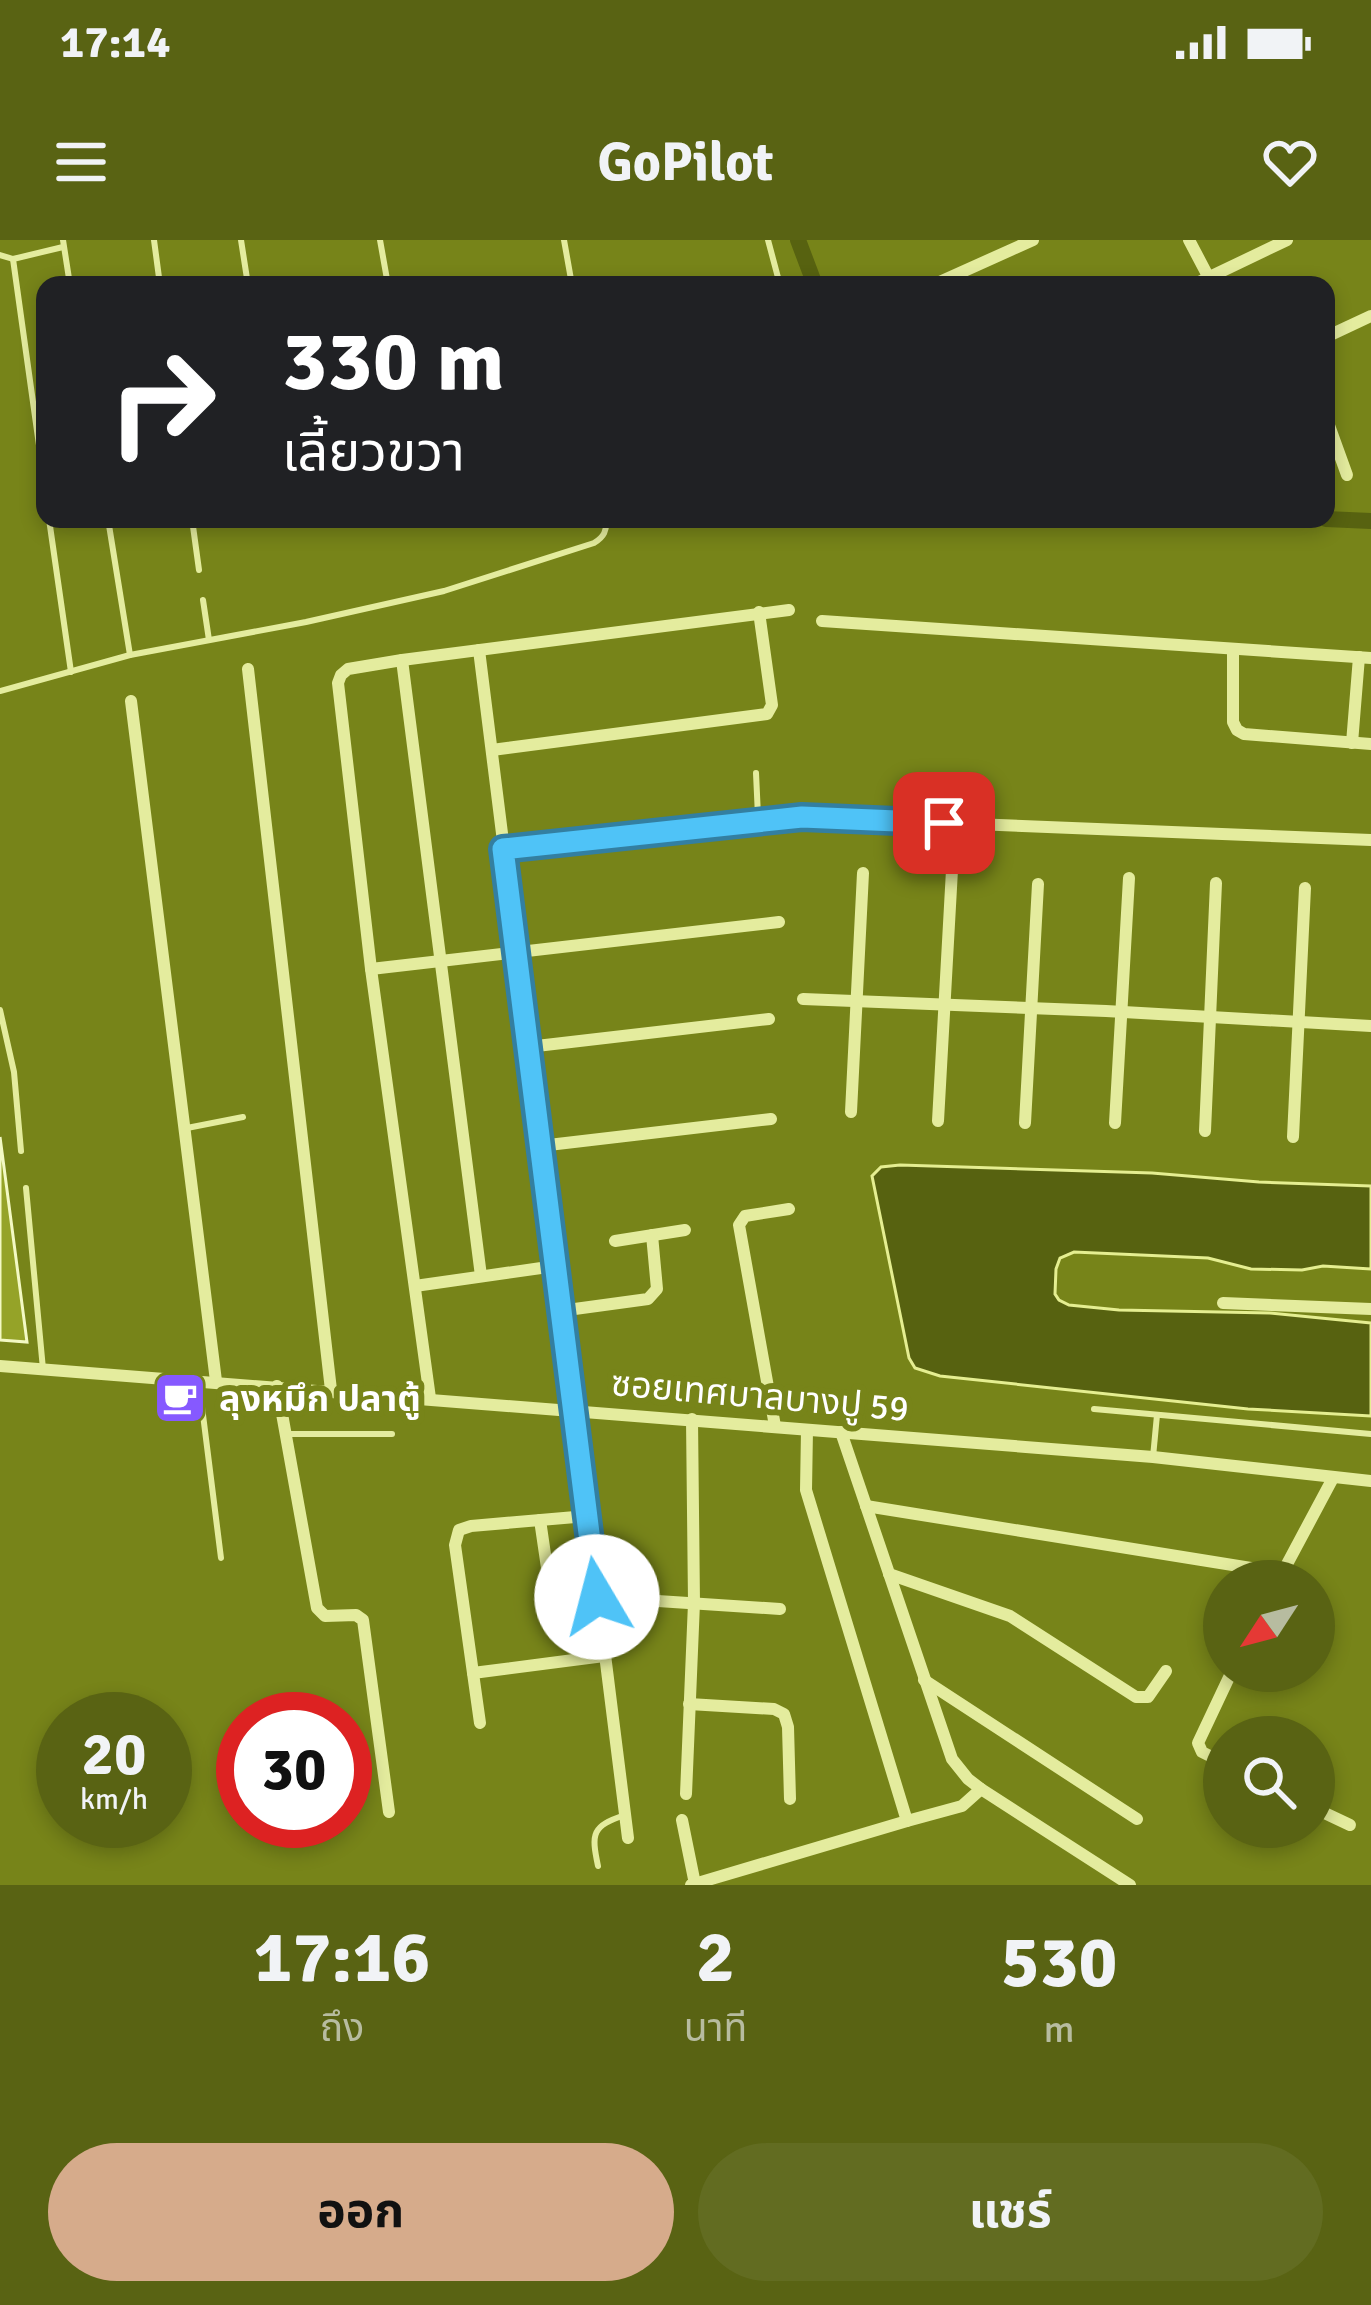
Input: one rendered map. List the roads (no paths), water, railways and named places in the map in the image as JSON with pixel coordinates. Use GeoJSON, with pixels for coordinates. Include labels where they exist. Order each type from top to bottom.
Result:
{"type":"FeatureCollection","features":[{"type":"Feature","properties":{"kind":"street"},"geometry":{"type":"LineString","coordinates":[[953,276],[1034,240]]}},
{"type":"Feature","properties":{"kind":"street"},"geometry":{"type":"LineString","coordinates":[[1189,240],[1208,276]]}},
{"type":"Feature","properties":{"kind":"street"},"geometry":{"type":"LineString","coordinates":[[1213,276],[1287,240]]}},
{"type":"Feature","properties":{"kind":"street"},"geometry":{"type":"LineString","coordinates":[[1335,333],[1371,316]]}},
{"type":"Feature","properties":{"kind":"street"},"geometry":{"type":"LineString","coordinates":[[1335,442],[1347,475]]}},
{"type":"Feature","properties":{"kind":"street"},"geometry":{"type":"LineString","coordinates":[[430,1398],[371,969],[338,683],[348,669],[402,660],[789,610]]}},
{"type":"Feature","properties":{"kind":"street"},"geometry":{"type":"LineString","coordinates":[[492,750],[767,714],[772,705],[759,612]]}},
{"type":"Feature","properties":{"kind":"street"},"geometry":{"type":"LineString","coordinates":[[822,621],[1365,657],[1352,743]]}},
{"type":"Feature","properties":{"kind":"street"},"geometry":{"type":"LineString","coordinates":[[1233,649],[1233,722],[1237,730],[1371,745]]}},
{"type":"Feature","properties":{"kind":"street"},"geometry":{"type":"LineString","coordinates":[[479,650],[628,1838]]}},
{"type":"Feature","properties":{"kind":"street"},"geometry":{"type":"LineString","coordinates":[[402,660],[481,1276]]}},
{"type":"Feature","properties":{"kind":"street"},"geometry":{"type":"LineString","coordinates":[[248,669],[332,1390]]}},
{"type":"Feature","properties":{"kind":"street"},"geometry":{"type":"LineString","coordinates":[[131,701],[216,1381]]}},
{"type":"Feature","properties":{"kind":"street"},"geometry":{"type":"LineString","coordinates":[[503,849],[802,817],[1371,840]]}},
{"type":"Feature","properties":{"kind":"street"},"geometry":{"type":"LineString","coordinates":[[938,1121],[952,869]]}},
{"type":"Feature","properties":{"kind":"street"},"geometry":{"type":"LineString","coordinates":[[851,1112],[863,873]]}},
{"type":"Feature","properties":{"kind":"street"},"geometry":{"type":"LineString","coordinates":[[1115,1124],[1130,878]]}},
{"type":"Feature","properties":{"kind":"street"},"geometry":{"type":"LineString","coordinates":[[1204,1131],[1216,883]]}},
{"type":"Feature","properties":{"kind":"street"},"geometry":{"type":"LineString","coordinates":[[1025,1123],[1038,884]]}},
{"type":"Feature","properties":{"kind":"street"},"geometry":{"type":"LineString","coordinates":[[1293,1137],[1305,888]]}},
{"type":"Feature","properties":{"kind":"street"},"geometry":{"type":"LineString","coordinates":[[371,969],[779,922]]}},
{"type":"Feature","properties":{"kind":"street"},"geometry":{"type":"LineString","coordinates":[[803,999],[1371,1026]]}},
{"type":"Feature","properties":{"kind":"street"},"geometry":{"type":"LineString","coordinates":[[528,1048],[769,1019]]}},
{"type":"Feature","properties":{"kind":"street"},"geometry":{"type":"LineString","coordinates":[[540,1146],[771,1119]]}},
{"type":"Feature","properties":{"kind":"street"},"geometry":{"type":"LineString","coordinates":[[775,1426],[739,1225],[745,1216],[789,1209]]}},
{"type":"Feature","properties":{"kind":"street"},"geometry":{"type":"LineString","coordinates":[[615,1241],[685,1230]]}},
{"type":"Feature","properties":{"kind":"street"},"geometry":{"type":"LineString","coordinates":[[560,1311],[653,1295],[657,1289],[652,1235]]}},
{"type":"Feature","properties":{"kind":"street"},"geometry":{"type":"LineString","coordinates":[[415,1286],[555,1266]]}},
{"type":"Feature","properties":{"kind":"street"},"geometry":{"type":"LineString","coordinates":[[1223,1303],[1371,1309]]}},
{"type":"Feature","properties":{"kind":"street","name":"ซอยเทศบาลบางปู 59"},"geometry":{"type":"LineString","coordinates":[[0,1366],[1153,1457],[1371,1481]]}},
{"type":"Feature","properties":{"kind":"street"},"geometry":{"type":"LineString","coordinates":[[277,1386],[317,1608],[325,1616],[356,1615],[362,1620],[388,1812]]}},
{"type":"Feature","properties":{"kind":"street"},"geometry":{"type":"LineString","coordinates":[[686,1794],[694,1603],[692,1419]]}},
{"type":"Feature","properties":{"kind":"street"},"geometry":{"type":"LineString","coordinates":[[807,1430],[806,1490],[907,1821]]}},
{"type":"Feature","properties":{"kind":"street"},"geometry":{"type":"LineString","coordinates":[[841,1432],[952,1759],[981,1789],[1130,1885]]}},
{"type":"Feature","properties":{"kind":"street"},"geometry":{"type":"LineString","coordinates":[[1289,1560],[1333,1478]]}},
{"type":"Feature","properties":{"kind":"street"},"geometry":{"type":"LineString","coordinates":[[866,1506],[1203,1564]]}},
{"type":"Feature","properties":{"kind":"street"},"geometry":{"type":"LineString","coordinates":[[480,1723],[455,1538],[471,1526],[586,1516]]}},
{"type":"Feature","properties":{"kind":"street"},"geometry":{"type":"LineString","coordinates":[[540,1520],[552,1602]]}},
{"type":"Feature","properties":{"kind":"street"},"geometry":{"type":"LineString","coordinates":[[889,1574],[1010,1616],[1136,1697],[1148,1697],[1166,1671]]}},
{"type":"Feature","properties":{"kind":"street"},"geometry":{"type":"LineString","coordinates":[[597,1597],[780,1609]]}},
{"type":"Feature","properties":{"kind":"street"},"geometry":{"type":"LineString","coordinates":[[473,1673],[604,1656]]}},
{"type":"Feature","properties":{"kind":"street"},"geometry":{"type":"LineString","coordinates":[[924,1680],[1136,1820]]}},
{"type":"Feature","properties":{"kind":"street"},"geometry":{"type":"LineString","coordinates":[[689,1704],[774,1709],[784,1714],[790,1799]]}},
{"type":"Feature","properties":{"kind":"street"},"geometry":{"type":"LineString","coordinates":[[682,1820],[693,1884],[962,1806],[981,1789]]}},
{"type":"Feature","properties":{"kind":"street"},"geometry":{"type":"LineString","coordinates":[[1335,1818],[1350,1825]]}},
{"type":"Feature","properties":{"kind":"lane"},"geometry":{"type":"LineString","coordinates":[[154,240],[159,276]]}},
{"type":"Feature","properties":{"kind":"lane"},"geometry":{"type":"LineString","coordinates":[[241,240],[247,276]]}},
{"type":"Feature","properties":{"kind":"lane"},"geometry":{"type":"LineString","coordinates":[[380,240],[386,276]]}},
{"type":"Feature","properties":{"kind":"lane"},"geometry":{"type":"LineString","coordinates":[[564,240],[570,276]]}},
{"type":"Feature","properties":{"kind":"lane"},"geometry":{"type":"LineString","coordinates":[[768,240],[778,276]]}},
{"type":"Feature","properties":{"kind":"lane"},"geometry":{"type":"LineString","coordinates":[[0,255],[13,259],[63,243],[68,276]]}},
{"type":"Feature","properties":{"kind":"lane"},"geometry":{"type":"LineString","coordinates":[[13,259],[36,424]]}},
{"type":"Feature","properties":{"kind":"lane"},"geometry":{"type":"LineString","coordinates":[[50,528],[70,672]]}},
{"type":"Feature","properties":{"kind":"lane"},"geometry":{"type":"LineString","coordinates":[[109,528],[130,655]]}},
{"type":"Feature","properties":{"kind":"lane"},"geometry":{"type":"LineString","coordinates":[[193,528],[199,570]]}},
{"type":"Feature","properties":{"kind":"lane"},"geometry":{"type":"LineString","coordinates":[[0,691],[130,655],[444,591],[594,543],[607,528]]}},
{"type":"Feature","properties":{"kind":"lane"},"geometry":{"type":"LineString","coordinates":[[203,600],[209,640]]}},
{"type":"Feature","properties":{"kind":"lane"},"geometry":{"type":"LineString","coordinates":[[757,773],[758,820]]}},
{"type":"Feature","properties":{"kind":"lane"},"geometry":{"type":"LineString","coordinates":[[0,1010],[14,1072],[21,1151]]}},
{"type":"Feature","properties":{"kind":"lane"},"geometry":{"type":"LineString","coordinates":[[184,1129],[243,1117]]}},
{"type":"Feature","properties":{"kind":"lane"},"geometry":{"type":"LineString","coordinates":[[26,1189],[43,1369]]}},
{"type":"Feature","properties":{"kind":"lane"},"geometry":{"type":"LineString","coordinates":[[199,1380],[221,1558]]}},
{"type":"Feature","properties":{"kind":"lane"},"geometry":{"type":"LineString","coordinates":[[1094,1409],[1371,1434]]}},
{"type":"Feature","properties":{"kind":"lane"},"geometry":{"type":"LineString","coordinates":[[1153,1457],[1157,1415]]}},
{"type":"Feature","properties":{"kind":"lane"},"geometry":{"type":"LineString","coordinates":[[286,1434],[392,1434]]}},
{"type":"Feature","properties":{"kind":"lane"},"geometry":{"type":"LineString","coordinates":[[598,1866],[594,1834],[604,1822],[625,1815]]}},
{"type":"Feature","properties":{"kind":"waterway"},"geometry":{"type":"LineString","coordinates":[[798,240],[812,276]]}},
{"type":"Feature","properties":{"kind":"waterway"},"geometry":{"type":"LineString","coordinates":[[1335,519],[1371,521]]}},
{"type":"Feature","properties":{"kind":"place","name":"ลุงหมึก ปลาตู้"},"geometry":{"type":"Point","coordinates":[180,1398]}}]}
